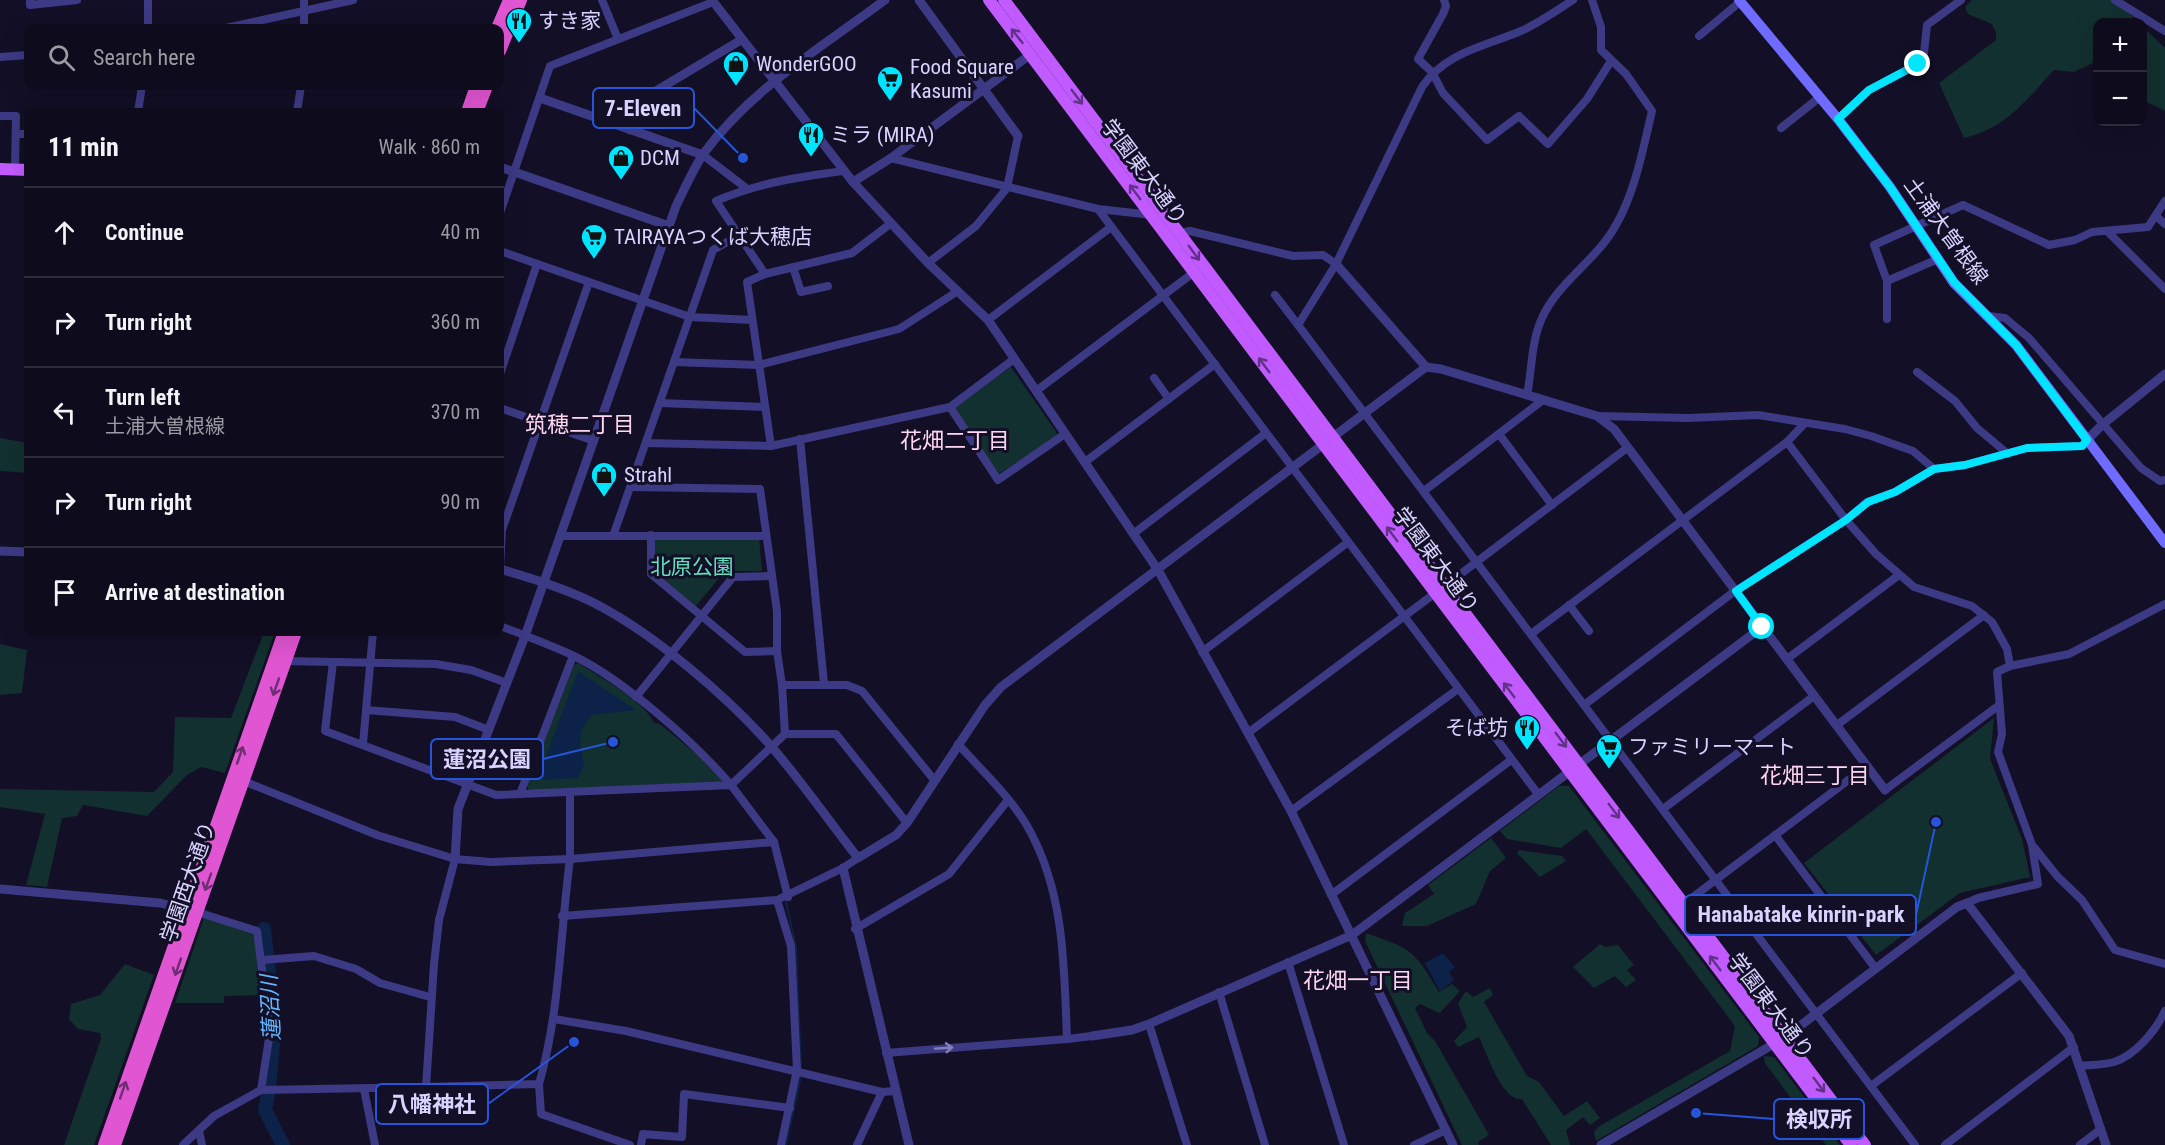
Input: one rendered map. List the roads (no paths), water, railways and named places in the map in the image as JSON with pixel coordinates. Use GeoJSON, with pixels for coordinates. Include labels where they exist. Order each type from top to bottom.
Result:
{"type":"FeatureCollection","features":[{"type":"Feature","properties":{"kind":"highway"},"geometry":{"type":"LineString","coordinates":[[499,24],[509,0]]}},
{"type":"Feature","properties":{"kind":"highway"},"geometry":{"type":"LineString","coordinates":[[504,41],[521,0]]}},
{"type":"Feature","properties":{"kind":"highway"},"geometry":{"type":"LineString","coordinates":[[468,108],[475,90]]}},
{"type":"Feature","properties":{"kind":"highway"},"geometry":{"type":"LineString","coordinates":[[479,108],[485,90]]}},
{"type":"Feature","properties":{"kind":"highway","name":"学園西大通り"},"geometry":{"type":"LineString","coordinates":[[116,1145],[192,911],[238,779],[283,636]]}},
{"type":"Feature","properties":{"kind":"highway","name":"学園西大通り"},"geometry":{"type":"LineString","coordinates":[[238,779],[294,636]]}},
{"type":"Feature","properties":{"kind":"highway","name":"学園西大通り"},"geometry":{"type":"LineString","coordinates":[[104,1145],[192,911]]}},
{"type":"Feature","properties":{"kind":"main road","name":"学園東大通り"},"geometry":{"type":"LineString","coordinates":[[989,0],[1152,215],[1329,442],[1780,1041],[1865,1145]]}},
{"type":"Feature","properties":{"kind":"main road","name":"学園東大通り"},"geometry":{"type":"LineString","coordinates":[[1004,0],[1180,233],[1329,442]]}},
{"type":"Feature","properties":{"kind":"main road","name":"土浦大曽根線"},"geometry":{"type":"LineString","coordinates":[[1740,1],[1838,119],[1917,225],[1960,289],[2016,345],[2165,543]]}},
{"type":"Feature","properties":{"kind":"main road"},"geometry":{"type":"LineString","coordinates":[[0,169],[24,170]]}},
{"type":"Feature","properties":{"kind":"main road","name":"学園東大通り"},"geometry":{"type":"LineString","coordinates":[[1780,1041],[1851,1145]]}},
{"type":"Feature","properties":{"kind":"street"},"geometry":{"type":"LineString","coordinates":[[30,0],[30,5],[77,0]]}},
{"type":"Feature","properties":{"kind":"street"},"geometry":{"type":"LineString","coordinates":[[148,0],[148,24]]}},
{"type":"Feature","properties":{"kind":"street"},"geometry":{"type":"LineString","coordinates":[[304,0],[304,24]]}},
{"type":"Feature","properties":{"kind":"street"},"geometry":{"type":"LineString","coordinates":[[243,24],[353,0]]}},
{"type":"Feature","properties":{"kind":"street"},"geometry":{"type":"LineString","coordinates":[[602,0],[618,39]]}},
{"type":"Feature","properties":{"kind":"street"},"geometry":{"type":"LineString","coordinates":[[426,1087],[430,997],[439,920],[455,859],[455,822],[467,785],[525,636],[669,226],[685,188],[703,154],[742,108],[885,0]]}},
{"type":"Feature","properties":{"kind":"street"},"geometry":{"type":"LineString","coordinates":[[919,0],[1018,136],[1007,188],[975,226],[928,263]]}},
{"type":"Feature","properties":{"kind":"street"},"geometry":{"type":"LineString","coordinates":[[1444,0],[1446,6],[1443,14],[1418,59],[1432,72],[1443,93],[1487,140],[1519,116],[1548,144],[1587,99],[1611,61]]}},
{"type":"Feature","properties":{"kind":"street"},"geometry":{"type":"LineString","coordinates":[[1298,325],[1336,264],[1422,87],[1432,72],[1452,57],[1521,31],[1573,0]]}},
{"type":"Feature","properties":{"kind":"street"},"geometry":{"type":"LineString","coordinates":[[1527,395],[1534,344],[1540,321],[1555,298],[1605,243],[1616,227],[1626,204],[1652,111],[1626,74],[1600,50],[1601,27],[1592,0]]}},
{"type":"Feature","properties":{"kind":"street"},"geometry":{"type":"LineString","coordinates":[[1838,119],[1869,90],[1923,62],[1927,25],[1961,0]]}},
{"type":"Feature","properties":{"kind":"street"},"geometry":{"type":"LineString","coordinates":[[2115,0],[2165,31]]}},
{"type":"Feature","properties":{"kind":"street"},"geometry":{"type":"LineString","coordinates":[[504,201],[550,66],[712,1],[843,171],[890,224],[988,320],[1158,570],[1291,811],[1453,1145]]}},
{"type":"Feature","properties":{"kind":"street"},"geometry":{"type":"LineString","coordinates":[[1699,36],[1740,1]]}},
{"type":"Feature","properties":{"kind":"street"},"geometry":{"type":"LineString","coordinates":[[630,130],[644,98],[741,40]]}},
{"type":"Feature","properties":{"kind":"street"},"geometry":{"type":"LineString","coordinates":[[853,182],[891,158],[1031,54]]}},
{"type":"Feature","properties":{"kind":"street"},"geometry":{"type":"LineString","coordinates":[[0,57],[24,55]]}},
{"type":"Feature","properties":{"kind":"street"},"geometry":{"type":"LineString","coordinates":[[139,108],[141,90]]}},
{"type":"Feature","properties":{"kind":"street"},"geometry":{"type":"LineString","coordinates":[[298,108],[300,90]]}},
{"type":"Feature","properties":{"kind":"street"},"geometry":{"type":"LineString","coordinates":[[1781,128],[1820,97]]}},
{"type":"Feature","properties":{"kind":"street"},"geometry":{"type":"LineString","coordinates":[[540,98],[703,154],[746,188]]}},
{"type":"Feature","properties":{"kind":"street"},"geometry":{"type":"LineString","coordinates":[[0,116],[16,116],[15,170]]}},
{"type":"Feature","properties":{"kind":"street"},"geometry":{"type":"LineString","coordinates":[[16,134],[24,134]]}},
{"type":"Feature","properties":{"kind":"street"},"geometry":{"type":"LineString","coordinates":[[891,158],[1098,209],[1152,215]]}},
{"type":"Feature","properties":{"kind":"street"},"geometry":{"type":"LineString","coordinates":[[504,168],[669,226]]}},
{"type":"Feature","properties":{"kind":"street"},"geometry":{"type":"LineString","coordinates":[[765,274],[716,201],[746,188],[777,180],[843,171]]}},
{"type":"Feature","properties":{"kind":"street"},"geometry":{"type":"LineString","coordinates":[[1887,319],[1887,281],[1874,245],[1963,205],[2049,245],[2075,240],[2092,232],[2148,227],[2165,201]]}},
{"type":"Feature","properties":{"kind":"street"},"geometry":{"type":"LineString","coordinates":[[1098,209],[1538,794]]}},
{"type":"Feature","properties":{"kind":"street"},"geometry":{"type":"LineString","coordinates":[[2156,216],[2165,224]]}},
{"type":"Feature","properties":{"kind":"street"},"geometry":{"type":"LineString","coordinates":[[771,446],[747,282],[765,274],[852,253],[890,224]]}},
{"type":"Feature","properties":{"kind":"street"},"geometry":{"type":"LineString","coordinates":[[988,320],[1112,227]]}},
{"type":"Feature","properties":{"kind":"street"},"geometry":{"type":"LineString","coordinates":[[1180,233],[1186,230],[1293,256],[1323,255],[1336,264],[1426,367],[1597,416],[1689,418],[1747,414],[1845,429],[1913,451],[1934,469]]}},
{"type":"Feature","properties":{"kind":"street"},"geometry":{"type":"LineString","coordinates":[[2109,232],[2165,289]]}},
{"type":"Feature","properties":{"kind":"street"},"geometry":{"type":"LineString","coordinates":[[613,536],[713,250],[738,236]]}},
{"type":"Feature","properties":{"kind":"street"},"geometry":{"type":"LineString","coordinates":[[504,252],[690,317],[752,320]]}},
{"type":"Feature","properties":{"kind":"street"},"geometry":{"type":"LineString","coordinates":[[1887,281],[1938,259]]}},
{"type":"Feature","properties":{"kind":"street"},"geometry":{"type":"LineString","coordinates":[[504,362],[537,264]]}},
{"type":"Feature","properties":{"kind":"street"},"geometry":{"type":"LineString","coordinates":[[793,267],[801,292],[828,286]]}},
{"type":"Feature","properties":{"kind":"street"},"geometry":{"type":"LineString","coordinates":[[1036,391],[1189,276]]}},
{"type":"Feature","properties":{"kind":"street"},"geometry":{"type":"LineString","coordinates":[[504,524],[589,282]]}},
{"type":"Feature","properties":{"kind":"street"},"geometry":{"type":"LineString","coordinates":[[675,362],[759,365],[899,329],[958,291]]}},
{"type":"Feature","properties":{"kind":"street"},"geometry":{"type":"LineString","coordinates":[[1275,295],[1915,1145]]}},
{"type":"Feature","properties":{"kind":"street"},"geometry":{"type":"LineString","coordinates":[[1989,316],[2005,318],[2029,338],[2141,468],[2160,481],[2165,480]]}},
{"type":"Feature","properties":{"kind":"street"},"geometry":{"type":"LineString","coordinates":[[646,443],[771,446],[950,407],[1014,359]]}},
{"type":"Feature","properties":{"kind":"street"},"geometry":{"type":"LineString","coordinates":[[1085,462],[1215,364]]}},
{"type":"Feature","properties":{"kind":"street"},"geometry":{"type":"LineString","coordinates":[[562,916],[777,900],[788,897],[843,868],[896,835],[907,824],[958,744],[1001,687],[1426,367]]}},
{"type":"Feature","properties":{"kind":"street"},"geometry":{"type":"LineString","coordinates":[[1917,372],[1955,401],[1977,428],[2008,454]]}},
{"type":"Feature","properties":{"kind":"street"},"geometry":{"type":"LineString","coordinates":[[1584,705],[1736,591],[1846,520],[1868,502],[1895,492],[1934,469],[1965,465],[2027,448],[2082,446],[2102,425],[2165,374]]}},
{"type":"Feature","properties":{"kind":"street"},"geometry":{"type":"LineString","coordinates":[[1154,378],[1169,399]]}},
{"type":"Feature","properties":{"kind":"street"},"geometry":{"type":"LineString","coordinates":[[1424,491],[1543,400]]}},
{"type":"Feature","properties":{"kind":"street"},"geometry":{"type":"LineString","coordinates":[[660,403],[765,407]]}},
{"type":"Feature","properties":{"kind":"street"},"geometry":{"type":"LineString","coordinates":[[950,407],[998,480],[1065,434]]}},
{"type":"Feature","properties":{"kind":"street"},"geometry":{"type":"LineString","coordinates":[[504,409],[594,441]]}},
{"type":"Feature","properties":{"kind":"street"},"geometry":{"type":"LineString","coordinates":[[1597,416],[1614,429],[1886,790],[1998,706]]}},
{"type":"Feature","properties":{"kind":"street"},"geometry":{"type":"LineString","coordinates":[[1531,634],[1787,442],[1804,424]]}},
{"type":"Feature","properties":{"kind":"street"},"geometry":{"type":"LineString","coordinates":[[1133,534],[1266,433]]}},
{"type":"Feature","properties":{"kind":"street"},"geometry":{"type":"LineString","coordinates":[[1499,434],[1552,505]]}},
{"type":"Feature","properties":{"kind":"street"},"geometry":{"type":"LineString","coordinates":[[800,439],[824,684]]}},
{"type":"Feature","properties":{"kind":"street"},"geometry":{"type":"LineString","coordinates":[[1787,442],[1846,520],[1876,554],[1914,587],[1972,606],[1992,622],[2007,650],[2010,666]]}},
{"type":"Feature","properties":{"kind":"street"},"geometry":{"type":"LineString","coordinates":[[1449,582],[1627,448]]}},
{"type":"Feature","properties":{"kind":"street"},"geometry":{"type":"LineString","coordinates":[[630,487],[760,489],[777,611],[777,651],[785,734]]}},
{"type":"Feature","properties":{"kind":"street"},"geometry":{"type":"LineString","coordinates":[[651,535],[651,574],[746,652],[777,651]]}},
{"type":"Feature","properties":{"kind":"street"},"geometry":{"type":"LineString","coordinates":[[561,536],[766,536]]}},
{"type":"Feature","properties":{"kind":"street"},"geometry":{"type":"LineString","coordinates":[[1202,652],[1347,543]]}},
{"type":"Feature","properties":{"kind":"street"},"geometry":{"type":"LineString","coordinates":[[0,551],[24,552]]}},
{"type":"Feature","properties":{"kind":"street"},"geometry":{"type":"LineString","coordinates":[[504,570],[544,583],[611,613],[670,654],[738,713],[771,746],[858,858]]}},
{"type":"Feature","properties":{"kind":"street"},"geometry":{"type":"LineString","coordinates":[[1787,659],[1899,574]]}},
{"type":"Feature","properties":{"kind":"street"},"geometry":{"type":"LineString","coordinates":[[636,697],[733,577],[772,576]]}},
{"type":"Feature","properties":{"kind":"street"},"geometry":{"type":"LineString","coordinates":[[1248,733],[1430,597]]}},
{"type":"Feature","properties":{"kind":"street"},"geometry":{"type":"LineString","coordinates":[[1601,1145],[1780,1041],[1957,907],[1978,898],[2038,884],[2032,845],[1998,752],[2002,734],[1997,672],[2010,666],[2069,654],[2165,604]]}},
{"type":"Feature","properties":{"kind":"street"},"geometry":{"type":"LineString","coordinates":[[1569,605],[1589,631]]}},
{"type":"Feature","properties":{"kind":"street"},"geometry":{"type":"LineString","coordinates":[[1836,725],[1984,615]]}},
{"type":"Feature","properties":{"kind":"street"},"geometry":{"type":"LineString","coordinates":[[885,1053],[1067,1039],[1131,1030],[1352,934],[1762,627]]}},
{"type":"Feature","properties":{"kind":"street"},"geometry":{"type":"LineString","coordinates":[[504,628],[573,656],[636,697],[706,756],[774,842],[788,897]]}},
{"type":"Feature","properties":{"kind":"street"},"geometry":{"type":"LineString","coordinates":[[363,744],[373,636]]}},
{"type":"Feature","properties":{"kind":"street"},"geometry":{"type":"LineString","coordinates":[[520,794],[573,656]]}},
{"type":"Feature","properties":{"kind":"street"},"geometry":{"type":"LineString","coordinates":[[285,661],[436,664],[471,670],[507,683]]}},
{"type":"Feature","properties":{"kind":"street"},"geometry":{"type":"LineString","coordinates":[[333,662],[325,731],[496,795],[731,785],[785,734],[836,734],[907,824]]}},
{"type":"Feature","properties":{"kind":"street"},"geometry":{"type":"LineString","coordinates":[[782,685],[847,685],[866,695],[935,781]]}},
{"type":"Feature","properties":{"kind":"street"},"geometry":{"type":"LineString","coordinates":[[1291,811],[1458,689]]}},
{"type":"Feature","properties":{"kind":"street"},"geometry":{"type":"LineString","coordinates":[[1663,809],[1814,696]]}},
{"type":"Feature","properties":{"kind":"street"},"geometry":{"type":"LineString","coordinates":[[366,710],[455,717],[489,730]]}},
{"type":"Feature","properties":{"kind":"street"},"geometry":{"type":"LineString","coordinates":[[958,744],[1008,800],[1031,832],[1059,916],[1064,949],[1067,1039]]}},
{"type":"Feature","properties":{"kind":"street"},"geometry":{"type":"LineString","coordinates":[[1332,895],[1511,760]]}},
{"type":"Feature","properties":{"kind":"street"},"geometry":{"type":"LineString","coordinates":[[1689,900],[1867,766]]}},
{"type":"Feature","properties":{"kind":"street"},"geometry":{"type":"LineString","coordinates":[[238,779],[377,835],[455,859],[490,862],[570,860],[774,842]]}},
{"type":"Feature","properties":{"kind":"street"},"geometry":{"type":"LineString","coordinates":[[570,792],[570,860],[562,916],[554,1019],[539,1084],[541,1114],[630,1145]]}},
{"type":"Feature","properties":{"kind":"street"},"geometry":{"type":"LineString","coordinates":[[855,929],[949,874],[1008,800]]}},
{"type":"Feature","properties":{"kind":"street"},"geometry":{"type":"LineString","coordinates":[[1775,835],[1876,969]]}},
{"type":"Feature","properties":{"kind":"street"},"geometry":{"type":"LineString","coordinates":[[2032,845],[2058,877],[2082,900],[2115,950],[2165,964]]}},
{"type":"Feature","properties":{"kind":"street"},"geometry":{"type":"LineString","coordinates":[[843,868],[855,929],[909,1145]]}},
{"type":"Feature","properties":{"kind":"street"},"geometry":{"type":"LineString","coordinates":[[0,889],[160,903],[256,931],[263,960],[270,1032],[261,1090]]}},
{"type":"Feature","properties":{"kind":"street"},"geometry":{"type":"LineString","coordinates":[[777,900],[791,946],[797,1070],[781,1145]]}},
{"type":"Feature","properties":{"kind":"street"},"geometry":{"type":"LineString","coordinates":[[1967,903],[2054,1014],[2074,1047],[2106,1145]]}},
{"type":"Feature","properties":{"kind":"street"},"geometry":{"type":"LineString","coordinates":[[263,960],[314,957],[356,969],[380,983],[430,997]]}},
{"type":"Feature","properties":{"kind":"street"},"geometry":{"type":"LineString","coordinates":[[1288,962],[1344,1145]]}},
{"type":"Feature","properties":{"kind":"street"},"geometry":{"type":"LineString","coordinates":[[1871,1086],[2022,973]]}},
{"type":"Feature","properties":{"kind":"street"},"geometry":{"type":"LineString","coordinates":[[1219,992],[1265,1145]]}},
{"type":"Feature","properties":{"kind":"street"},"geometry":{"type":"LineString","coordinates":[[2080,1066],[2112,1063],[2123,1058],[2157,1028],[2165,1011]]}},
{"type":"Feature","properties":{"kind":"street"},"geometry":{"type":"LineString","coordinates":[[554,1019],[626,1031],[882,1092],[895,1091]]}},
{"type":"Feature","properties":{"kind":"street"},"geometry":{"type":"LineString","coordinates":[[1149,1024],[1187,1145]]}},
{"type":"Feature","properties":{"kind":"street"},"geometry":{"type":"LineString","coordinates":[[1945,1145],[2074,1047]]}},
{"type":"Feature","properties":{"kind":"street"},"geometry":{"type":"LineString","coordinates":[[183,1145],[214,1116],[261,1090],[539,1084]]}},
{"type":"Feature","properties":{"kind":"street"},"geometry":{"type":"LineString","coordinates":[[364,1089],[375,1145]]}},
{"type":"Feature","properties":{"kind":"street"},"geometry":{"type":"LineString","coordinates":[[856,1145],[882,1092]]}},
{"type":"Feature","properties":{"kind":"street"},"geometry":{"type":"LineString","coordinates":[[641,1145],[644,1134],[682,1137],[684,1094],[790,1108]]}},
{"type":"Feature","properties":{"kind":"street"},"geometry":{"type":"LineString","coordinates":[[1414,1145],[1446,1130]]}},
{"type":"Feature","properties":{"kind":"street"},"geometry":{"type":"LineString","coordinates":[[2080,1145],[2101,1130]]}},
{"type":"Feature","properties":{"kind":"street"},"geometry":{"type":"LineString","coordinates":[[199,1131],[201,1145]]}},
{"type":"Feature","properties":{"kind":"water"},"geometry":{"type":"Polygon","coordinates":[[[578,671],[636,710],[592,715],[586,722],[580,740],[584,765],[578,778],[537,780],[578,671]]]}},
{"type":"Feature","properties":{"kind":"water"},"geometry":{"type":"Polygon","coordinates":[[[1443,953],[1455,967],[1449,972],[1454,980],[1440,991],[1425,963],[1443,953]]]}},
{"type":"Feature","properties":{"kind":"waterway"},"geometry":{"type":"LineString","coordinates":[[786,902],[796,947],[801,1068]]}},
{"type":"Feature","properties":{"kind":"waterway","name":"蓮沼川"},"geometry":{"type":"LineString","coordinates":[[264,929],[275,1026],[269,1087]]}},
{"type":"Feature","properties":{"kind":"waterway"},"geometry":{"type":"LineString","coordinates":[[786,1145],[801,1076]]}},
{"type":"Feature","properties":{"kind":"waterway","name":"蓮沼川"},"geometry":{"type":"LineString","coordinates":[[268,1095],[265,1110],[283,1145]]}},
{"type":"Feature","properties":{"kind":"place","name":"すき家"},"geometry":{"type":"Point","coordinates":[519,44]}},
{"type":"Feature","properties":{"kind":"place","name":"WonderGOO"},"geometry":{"type":"Point","coordinates":[736,87]}},
{"type":"Feature","properties":{"kind":"place","name":"Food Square Kasumi"},"geometry":{"type":"Point","coordinates":[890,102]}},
{"type":"Feature","properties":{"kind":"place","name":"7-Eleven"},"geometry":{"type":"Point","coordinates":[743,158]}},
{"type":"Feature","properties":{"kind":"place","name":"ミラ (MIRA)"},"geometry":{"type":"Point","coordinates":[811,158]}},
{"type":"Feature","properties":{"kind":"place","name":"DCM"},"geometry":{"type":"Point","coordinates":[621,181]}},
{"type":"Feature","properties":{"kind":"place","name":"TAIRAYAつくば大穂店"},"geometry":{"type":"Point","coordinates":[594,260]}},
{"type":"Feature","properties":{"kind":"place","name":"Strahl"},"geometry":{"type":"Point","coordinates":[604,498]}},
{"type":"Feature","properties":{"kind":"place","name":"蓮沼公園"},"geometry":{"type":"Point","coordinates":[613,742]}},
{"type":"Feature","properties":{"kind":"place","name":"そば坊"},"geometry":{"type":"Point","coordinates":[1527,751]}},
{"type":"Feature","properties":{"kind":"place","name":"ファミリーマート"},"geometry":{"type":"Point","coordinates":[1609,770]}},
{"type":"Feature","properties":{"kind":"place","name":"Hanabatake kinrin-park"},"geometry":{"type":"Point","coordinates":[1936,822]}},
{"type":"Feature","properties":{"kind":"place","name":"八幡神社"},"geometry":{"type":"Point","coordinates":[574,1042]}},
{"type":"Feature","properties":{"kind":"place","name":"検収所"},"geometry":{"type":"Point","coordinates":[1696,1113]}},
{"type":"Feature","properties":{"kind":"district","name":"筑穂二丁目"},"geometry":{"type":"Point","coordinates":[580,424]}},
{"type":"Feature","properties":{"kind":"district","name":"花畑二丁目"},"geometry":{"type":"Point","coordinates":[955,440]}},
{"type":"Feature","properties":{"kind":"district","name":"花畑三丁目"},"geometry":{"type":"Point","coordinates":[1815,775]}},
{"type":"Feature","properties":{"kind":"district","name":"花畑一丁目"},"geometry":{"type":"Point","coordinates":[1358,980]}},
{"type":"Feature","properties":{"kind":"park label","name":"北原公園"},"geometry":{"type":"Point","coordinates":[692,567]}}]}
